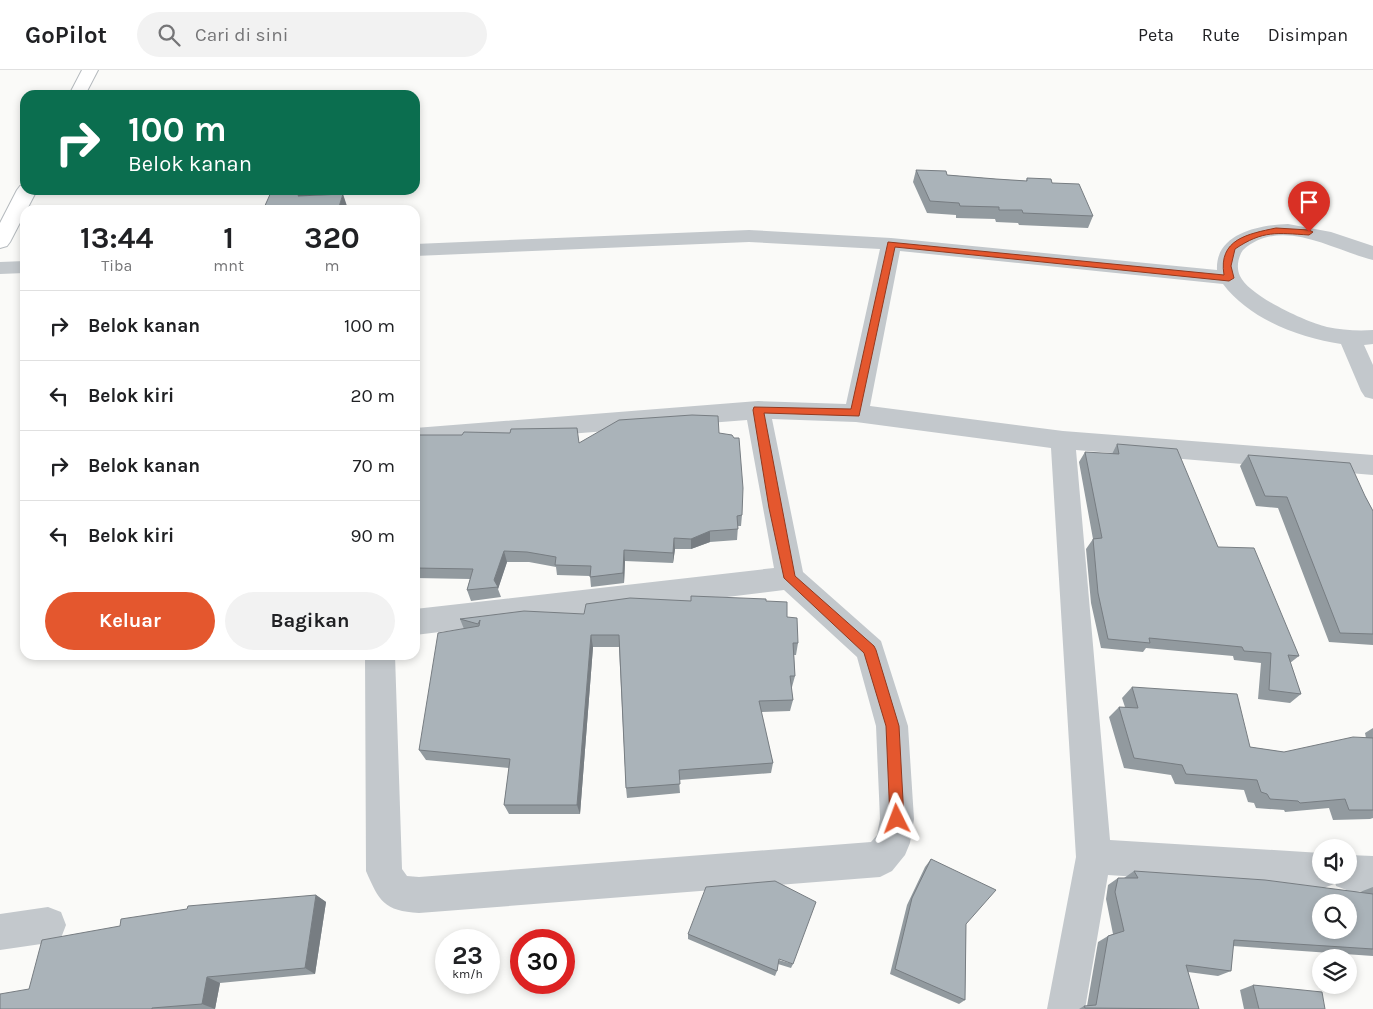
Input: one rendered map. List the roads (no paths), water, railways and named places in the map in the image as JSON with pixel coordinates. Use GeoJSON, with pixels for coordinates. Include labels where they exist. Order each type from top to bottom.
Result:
{"type":"FeatureCollection","features":[{"type":"Feature","properties":{"kind":"main road"},"geometry":{"type":"LineString","coordinates":[[80,90],[90,70]]}},
{"type":"Feature","properties":{"kind":"main road"},"geometry":{"type":"LineString","coordinates":[[0,242],[24,195]]}},
{"type":"Feature","properties":{"kind":"street"},"geometry":{"type":"LineString","coordinates":[[1229,278],[1227,266],[1232,248],[1249,236],[1276,230],[1309,232],[1344,241],[1373,254]]}},
{"type":"Feature","properties":{"kind":"street"},"geometry":{"type":"LineString","coordinates":[[420,250],[749,236],[891,244],[1229,278],[1260,307],[1294,325],[1333,336],[1373,337]]}},
{"type":"Feature","properties":{"kind":"street"},"geometry":{"type":"LineString","coordinates":[[856,413],[891,244]]}},
{"type":"Feature","properties":{"kind":"street"},"geometry":{"type":"LineString","coordinates":[[0,268],[20,267]]}},
{"type":"Feature","properties":{"kind":"street"},"geometry":{"type":"LineString","coordinates":[[1349,337],[1373,391]]}},
{"type":"Feature","properties":{"kind":"street"},"geometry":{"type":"LineString","coordinates":[[380,660],[384,871],[392,889],[401,894],[419,895],[880,859],[893,843],[897,819],[892,726],[870,650],[790,578],[775,508],[758,410]]}},
{"type":"Feature","properties":{"kind":"street"},"geometry":{"type":"LineString","coordinates":[[420,437],[758,410],[856,413],[1063,440],[1373,465]]}},
{"type":"Feature","properties":{"kind":"street"},"geometry":{"type":"LineString","coordinates":[[1063,440],[1094,857],[1066,1009]]}},
{"type":"Feature","properties":{"kind":"street"},"geometry":{"type":"LineString","coordinates":[[420,621],[790,578]]}},
{"type":"Feature","properties":{"kind":"street"},"geometry":{"type":"LineString","coordinates":[[1094,857],[1312,870]]}},
{"type":"Feature","properties":{"kind":"street"},"geometry":{"type":"LineString","coordinates":[[1357,873],[1373,874]]}},
{"type":"Feature","properties":{"kind":"street"},"geometry":{"type":"LineString","coordinates":[[0,932],[48,925]]}}]}
